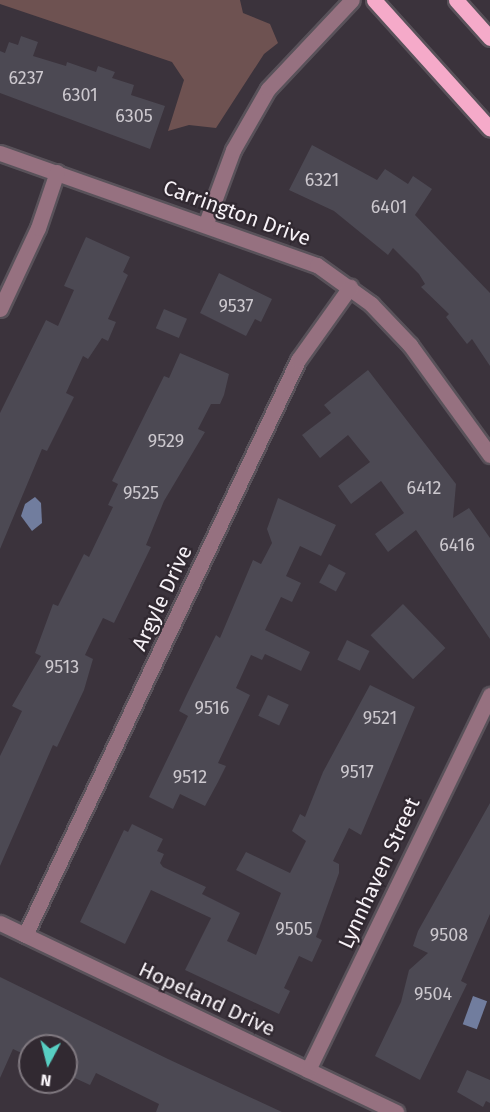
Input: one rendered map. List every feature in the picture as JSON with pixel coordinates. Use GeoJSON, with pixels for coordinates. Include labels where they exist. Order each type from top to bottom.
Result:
{"type":"FeatureCollection","features":[{"type":"Feature","properties":{"kind":"main road"},"geometry":{"type":"LineString","coordinates":[[374,0],[490,129]]}},
{"type":"Feature","properties":{"kind":"main road"},"geometry":{"type":"LineString","coordinates":[[456,0],[490,38]]}},
{"type":"Feature","properties":{"kind":"street"},"geometry":{"type":"LineString","coordinates":[[206,222],[233,150],[259,104],[284,69],[352,0]]}},
{"type":"Feature","properties":{"kind":"street","name":"Carrington Drive"},"geometry":{"type":"LineString","coordinates":[[0,153],[301,256],[350,287],[410,345],[490,455]]}},
{"type":"Feature","properties":{"kind":"street"},"geometry":{"type":"LineString","coordinates":[[0,309],[38,228],[57,172]]}},
{"type":"Feature","properties":{"kind":"street","name":"Argyle Drive"},"geometry":{"type":"LineString","coordinates":[[25,935],[298,360],[350,287]]}},
{"type":"Feature","properties":{"kind":"street","name":"Lynnhaven Street"},"geometry":{"type":"LineString","coordinates":[[308,1070],[490,695]]}},
{"type":"Feature","properties":{"kind":"street","name":"Hopeland Drive"},"geometry":{"type":"LineString","coordinates":[[0,923],[396,1112]]}},
{"type":"Feature","properties":{"kind":"shaded area"},"geometry":{"type":"Polygon","coordinates":[[[0,0],[240,0],[243,13],[270,24],[278,43],[264,54],[216,128],[189,125],[168,131],[184,80],[172,62],[0,4],[0,0]]]}},
{"type":"Feature","properties":{"kind":"water"},"geometry":{"type":"Polygon","coordinates":[[[35,497],[41,503],[42,523],[32,531],[21,516],[25,504],[35,497]]]}},
{"type":"Feature","properties":{"kind":"water"},"geometry":{"type":"Polygon","coordinates":[[[473,996],[487,1001],[477,1029],[463,1024],[473,996]]]}},
{"type":"Feature","properties":{"kind":"building"},"geometry":{"type":"Polygon","coordinates":[[[21,36],[38,42],[33,56],[66,66],[67,62],[96,72],[98,66],[115,72],[112,78],[134,85],[131,95],[165,106],[150,149],[0,93],[0,51],[5,53],[9,42],[18,45],[21,36]]]}},
{"type":"Feature","properties":{"kind":"building"},"geometry":{"type":"Polygon","coordinates":[[[312,145],[377,180],[385,169],[408,184],[413,176],[432,189],[415,215],[490,293],[490,366],[472,339],[467,344],[446,317],[449,314],[421,287],[425,284],[419,274],[393,248],[388,255],[334,211],[289,190],[312,145]]]}},
{"type":"Feature","properties":{"kind":"building"},"geometry":{"type":"Polygon","coordinates":[[[86,237],[130,257],[123,272],[128,275],[108,319],[116,322],[108,341],[102,338],[88,359],[83,356],[66,393],[74,397],[47,451],[42,449],[0,549],[0,413],[46,320],[58,326],[74,290],[64,286],[86,237]]]}},
{"type":"Feature","properties":{"kind":"building"},"geometry":{"type":"Polygon","coordinates":[[[219,273],[272,299],[261,322],[255,319],[246,336],[200,313],[219,273]]]}},
{"type":"Feature","properties":{"kind":"building"},"geometry":{"type":"Polygon","coordinates":[[[164,309],[187,319],[179,338],[156,328],[164,309]]]}},
{"type":"Feature","properties":{"kind":"building"},"geometry":{"type":"Polygon","coordinates":[[[180,353],[229,374],[224,395],[220,404],[211,404],[198,429],[205,432],[164,501],[146,545],[151,547],[114,623],[103,618],[93,638],[85,655],[93,659],[84,690],[57,747],[53,745],[0,866],[0,756],[22,711],[12,706],[41,656],[35,653],[53,604],[58,606],[84,554],[89,557],[113,507],[108,505],[118,484],[112,481],[164,376],[169,378],[180,353]]]}},
{"type":"Feature","properties":{"kind":"building"},"geometry":{"type":"Polygon","coordinates":[[[368,370],[456,484],[453,518],[469,508],[490,538],[490,639],[416,530],[388,552],[375,534],[404,513],[381,481],[351,504],[338,486],[370,462],[348,435],[320,458],[302,435],[331,413],[324,405],[368,370]]]}},
{"type":"Feature","properties":{"kind":"building"},"geometry":{"type":"Polygon","coordinates":[[[278,498],[336,525],[321,556],[300,546],[286,576],[301,583],[292,602],[281,597],[265,630],[310,652],[301,671],[265,654],[262,660],[251,655],[236,688],[250,695],[218,763],[226,766],[218,782],[205,806],[180,794],[173,809],[149,797],[188,716],[179,711],[186,696],[216,635],[220,638],[253,560],[261,564],[272,543],[267,529],[278,498]]]}},
{"type":"Feature","properties":{"kind":"building"},"geometry":{"type":"Polygon","coordinates":[[[329,564],[346,573],[336,591],[319,583],[329,564]]]}},
{"type":"Feature","properties":{"kind":"building"},"geometry":{"type":"Polygon","coordinates":[[[403,604],[445,648],[413,679],[371,635],[403,604]]]}},
{"type":"Feature","properties":{"kind":"building"},"geometry":{"type":"Polygon","coordinates":[[[347,640],[369,651],[360,671],[337,660],[347,640]]]}},
{"type":"Feature","properties":{"kind":"building"},"geometry":{"type":"Polygon","coordinates":[[[370,685],[415,707],[361,835],[349,828],[333,861],[339,864],[339,873],[316,937],[322,940],[312,962],[299,956],[284,988],[290,991],[279,1014],[185,970],[211,918],[151,890],[125,944],[80,922],[124,830],[128,832],[132,824],[163,839],[157,851],[164,854],[160,863],[163,867],[206,887],[202,894],[240,913],[227,941],[256,955],[281,893],[236,870],[246,852],[290,873],[306,841],[292,831],[300,814],[305,817],[323,772],[370,685]]]}},
{"type":"Feature","properties":{"kind":"building"},"geometry":{"type":"Polygon","coordinates":[[[268,695],[289,705],[279,726],[258,716],[268,695]]]}},
{"type":"Feature","properties":{"kind":"building"},"geometry":{"type":"Polygon","coordinates":[[[490,803],[490,914],[461,981],[467,984],[420,1080],[375,1056],[401,1002],[409,970],[428,953],[413,946],[418,931],[490,803]]]}},
{"type":"Feature","properties":{"kind":"building"},"geometry":{"type":"Polygon","coordinates":[[[0,977],[282,1112],[156,1112],[159,1104],[96,1073],[90,1085],[78,1080],[78,1034],[18,1034],[18,1051],[13,1049],[0,1078],[0,977]]]}},
{"type":"Feature","properties":{"kind":"building"},"geometry":{"type":"Polygon","coordinates":[[[467,1070],[490,1080],[490,1103],[486,1101],[483,1107],[457,1092],[467,1070]]]}}]}
